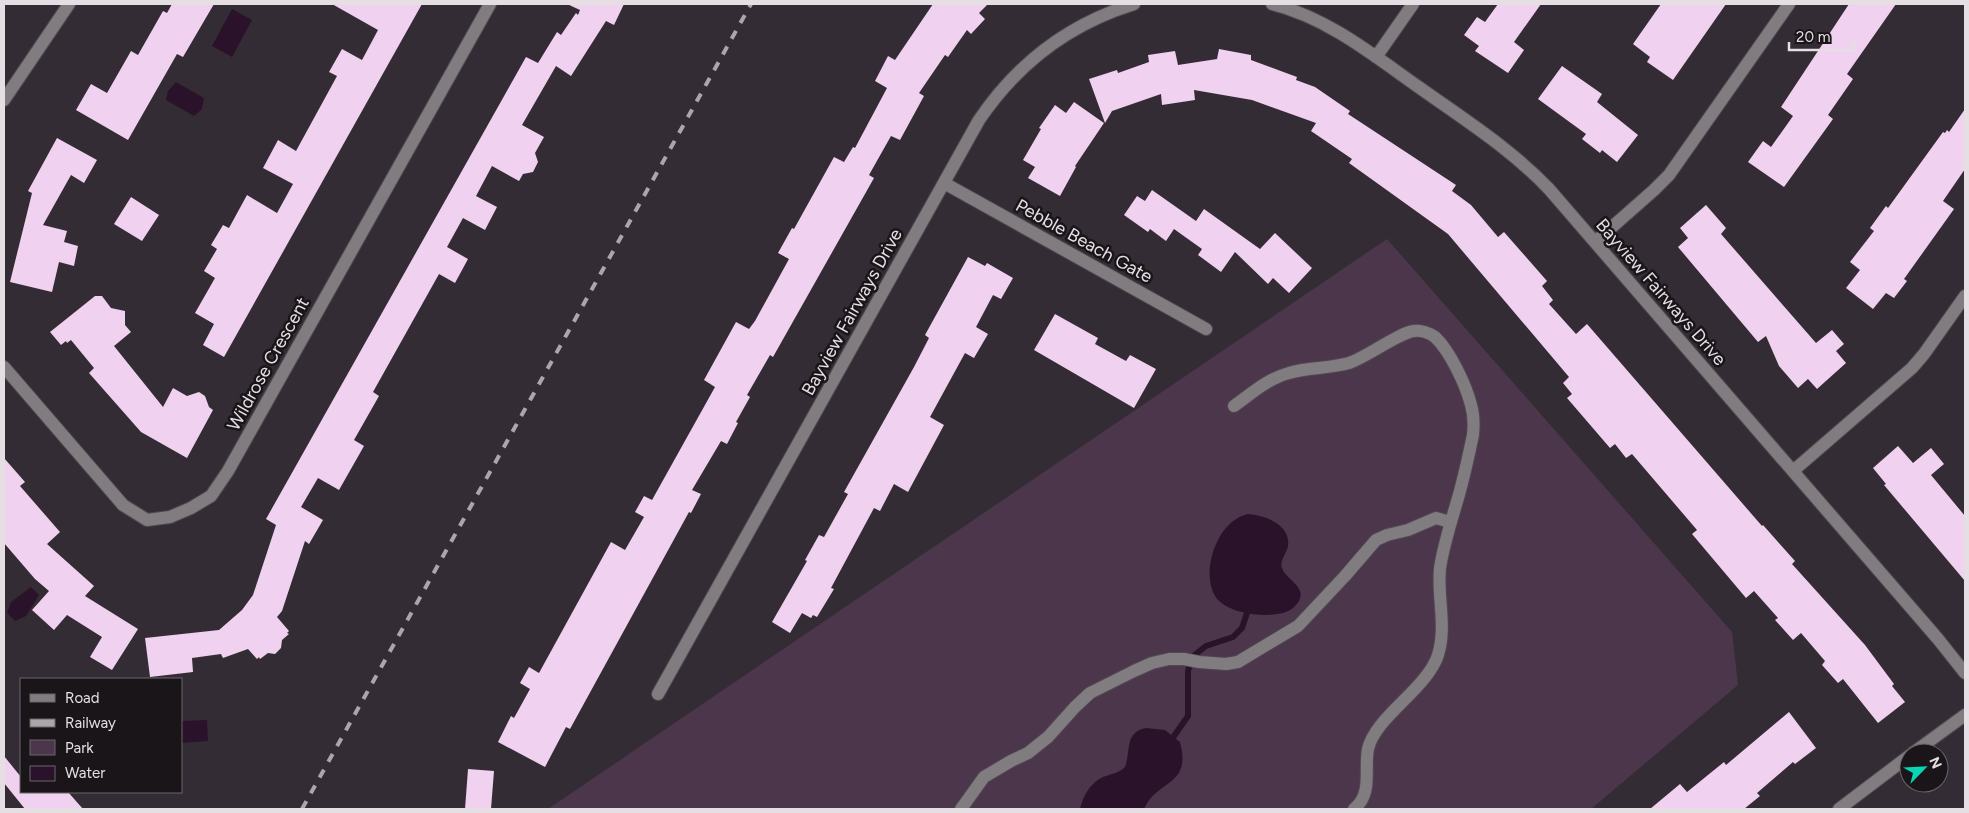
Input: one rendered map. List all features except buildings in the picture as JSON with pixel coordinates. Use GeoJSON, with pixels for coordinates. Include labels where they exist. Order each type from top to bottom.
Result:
{"type":"FeatureCollection","features":[{"type":"Feature","properties":{"kind":"street"},"geometry":{"type":"LineString","coordinates":[[4,100],[69,4]]}},
{"type":"Feature","properties":{"kind":"street","name":"Wildrose Crescent"},"geometry":{"type":"LineString","coordinates":[[4,367],[123,505],[147,520],[170,517],[191,508],[211,496],[228,471],[490,4]]}},
{"type":"Feature","properties":{"kind":"street","name":"Bayview Fairways Drive"},"geometry":{"type":"LineString","coordinates":[[658,694],[979,120],[992,100],[1022,67],[1070,32],[1116,9],[1134,4]]}},
{"type":"Feature","properties":{"kind":"street","name":"Bayview Fairways Drive"},"geometry":{"type":"LineString","coordinates":[[1272,4],[1316,19],[1348,37],[1501,144],[1527,166],[1793,471],[1965,673]]}},
{"type":"Feature","properties":{"kind":"street"},"geometry":{"type":"LineString","coordinates":[[1376,57],[1413,4]]}},
{"type":"Feature","properties":{"kind":"street"},"geometry":{"type":"LineString","coordinates":[[1595,242],[1669,175],[1789,4]]}},
{"type":"Feature","properties":{"kind":"street","name":"Pebble Beach Gate"},"geometry":{"type":"LineString","coordinates":[[944,183],[1206,329]]}},
{"type":"Feature","properties":{"kind":"street"},"geometry":{"type":"LineString","coordinates":[[1793,471],[1912,368],[1965,296]]}},
{"type":"Feature","properties":{"kind":"street"},"geometry":{"type":"LineString","coordinates":[[1234,406],[1278,376],[1350,362],[1366,356],[1413,330],[1434,336],[1451,360],[1467,392],[1474,422],[1468,460],[1450,522],[1440,568],[1439,592],[1442,619],[1441,644],[1438,657],[1428,674],[1375,734],[1368,748],[1366,790],[1362,804],[1354,809]]}},
{"type":"Feature","properties":{"kind":"street"},"geometry":{"type":"LineString","coordinates":[[961,809],[984,777],[1028,754],[1048,737],[1074,707],[1090,693],[1109,682],[1152,663],[1169,659],[1184,658],[1199,662],[1226,664],[1238,662],[1298,626],[1369,548],[1382,537],[1408,530],[1436,518],[1450,522]]}},
{"type":"Feature","properties":{"kind":"street"},"geometry":{"type":"LineString","coordinates":[[1927,743],[1965,715]]}},
{"type":"Feature","properties":{"kind":"street"},"geometry":{"type":"LineString","coordinates":[[1839,809],[1899,764]]}},
{"type":"Feature","properties":{"kind":"green space"},"geometry":{"type":"Polygon","coordinates":[[[1387,239],[1732,632],[1738,685],[1591,809],[548,809],[1387,239]]]}},
{"type":"Feature","properties":{"kind":"water"},"geometry":{"type":"Polygon","coordinates":[[[232,9],[252,20],[232,57],[212,46],[232,9]]]}},
{"type":"Feature","properties":{"kind":"water"},"geometry":{"type":"Polygon","coordinates":[[[176,82],[204,98],[202,109],[194,116],[166,100],[168,91],[176,82]]]}},
{"type":"Feature","properties":{"kind":"water"},"geometry":{"type":"Polygon","coordinates":[[[1248,514],[1262,516],[1275,522],[1285,532],[1288,539],[1288,546],[1281,565],[1284,573],[1296,585],[1301,594],[1295,606],[1286,612],[1267,615],[1246,613],[1231,609],[1215,596],[1211,585],[1210,573],[1211,560],[1215,548],[1220,536],[1228,526],[1237,518],[1248,514]]]}},
{"type":"Feature","properties":{"kind":"water"},"geometry":{"type":"Polygon","coordinates":[[[31,587],[39,595],[26,616],[15,621],[7,613],[11,602],[31,587]]]}},
{"type":"Feature","properties":{"kind":"water"},"geometry":{"type":"Polygon","coordinates":[[[207,720],[208,741],[182,743],[182,721],[207,720]]]}},
{"type":"Feature","properties":{"kind":"water"},"geometry":{"type":"Polygon","coordinates":[[[1146,728],[1165,730],[1180,742],[1182,757],[1181,767],[1177,775],[1150,799],[1144,809],[1080,809],[1085,795],[1094,783],[1125,767],[1131,738],[1139,730],[1146,728]]]}},
{"type":"Feature","properties":{"kind":"waterway"},"geometry":{"type":"LineString","coordinates":[[1174,736],[1188,716],[1188,671],[1192,657],[1206,646],[1233,637],[1242,628],[1247,613]]}},
{"type":"Feature","properties":{"kind":"railway"},"geometry":{"type":"LineString","coordinates":[[302,809],[751,4]]}}]}
